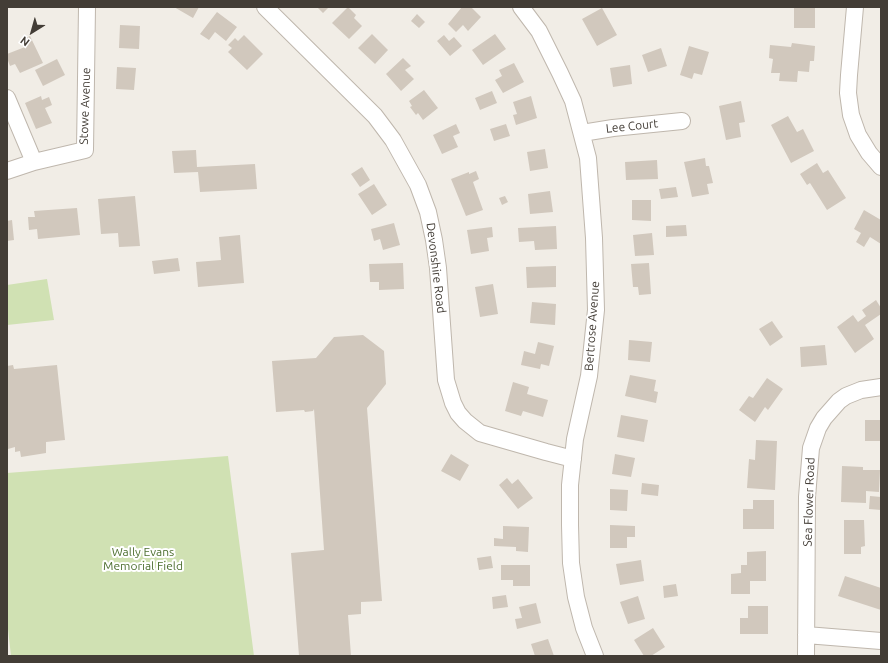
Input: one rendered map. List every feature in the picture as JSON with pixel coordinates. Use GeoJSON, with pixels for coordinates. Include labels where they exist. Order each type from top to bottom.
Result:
{"type":"FeatureCollection","features":[{"type":"Feature","properties":{"kind":"street","name":"Stowe Avenue"},"geometry":{"type":"LineString","coordinates":[[7,171],[34,162],[85,150],[86,7]]}},
{"type":"Feature","properties":{"kind":"street","name":"Devonshire Road"},"geometry":{"type":"LineString","coordinates":[[265,7],[375,116],[393,140],[418,185],[428,212],[434,240],[438,268],[446,380],[453,403],[458,413],[472,428],[485,435],[573,459]]}},
{"type":"Feature","properties":{"kind":"street","name":"Bertrose Avenue"},"geometry":{"type":"LineString","coordinates":[[521,7],[539,31],[552,55],[572,101],[588,158],[594,238],[596,310],[589,376],[575,439],[570,485],[571,563],[576,597],[584,628],[595,656]]}},
{"type":"Feature","properties":{"kind":"street"},"geometry":{"type":"LineString","coordinates":[[855,7],[848,75],[848,93],[851,114],[858,135],[869,153],[881,167]]}},
{"type":"Feature","properties":{"kind":"street"},"geometry":{"type":"LineString","coordinates":[[7,98],[34,162]]}},
{"type":"Feature","properties":{"kind":"street","name":"Lee Court"},"geometry":{"type":"LineString","coordinates":[[582,133],[613,128],[682,121]]}},
{"type":"Feature","properties":{"kind":"street","name":"Sea Flower Road"},"geometry":{"type":"LineString","coordinates":[[806,656],[807,497],[808,466],[812,444],[818,428],[824,418],[839,401],[846,396],[861,390],[881,387]]}},
{"type":"Feature","properties":{"kind":"street"},"geometry":{"type":"LineString","coordinates":[[806,635],[881,640]]}},
{"type":"Feature","properties":{"kind":"green space"},"geometry":{"type":"Polygon","coordinates":[[[47,279],[54,320],[7,325],[7,285],[47,279]]]}},
{"type":"Feature","properties":{"kind":"green space","name":"Wally Evans Memorial Field"},"geometry":{"type":"Polygon","coordinates":[[[228,456],[254,656],[11,656],[7,620],[7,473],[228,456]]]}},
{"type":"Feature","properties":{"kind":"building"},"geometry":{"type":"Polygon","coordinates":[[[174,7],[199,7],[193,18],[174,7]]]}},
{"type":"Feature","properties":{"kind":"building"},"geometry":{"type":"Polygon","coordinates":[[[317,7],[329,7],[323,13],[317,7]]]}},
{"type":"Feature","properties":{"kind":"building"},"geometry":{"type":"Polygon","coordinates":[[[348,7],[356,15],[354,18],[362,26],[349,39],[332,23],[348,7]]]}},
{"type":"Feature","properties":{"kind":"building"},"geometry":{"type":"Polygon","coordinates":[[[462,7],[471,7],[481,17],[468,31],[463,25],[456,32],[448,24],[462,7]]]}},
{"type":"Feature","properties":{"kind":"building"},"geometry":{"type":"Polygon","coordinates":[[[794,7],[815,7],[815,28],[794,28],[794,7]]]}},
{"type":"Feature","properties":{"kind":"building"},"geometry":{"type":"Polygon","coordinates":[[[602,8],[617,35],[597,46],[582,19],[602,8]]]}},
{"type":"Feature","properties":{"kind":"building"},"geometry":{"type":"Polygon","coordinates":[[[217,12],[237,27],[226,41],[215,32],[209,40],[200,34],[217,12]]]}},
{"type":"Feature","properties":{"kind":"building"},"geometry":{"type":"Polygon","coordinates":[[[417,14],[425,22],[419,28],[411,21],[417,14]]]}},
{"type":"Feature","properties":{"kind":"building"},"geometry":{"type":"Polygon","coordinates":[[[120,25],[140,26],[139,49],[119,48],[120,25]]]}},
{"type":"Feature","properties":{"kind":"building"},"geometry":{"type":"Polygon","coordinates":[[[372,34],[388,50],[375,64],[358,48],[372,34]]]}},
{"type":"Feature","properties":{"kind":"building"},"geometry":{"type":"Polygon","coordinates":[[[495,34],[506,49],[483,65],[472,50],[495,34]]]}},
{"type":"Feature","properties":{"kind":"building"},"geometry":{"type":"Polygon","coordinates":[[[244,35],[263,54],[247,70],[228,52],[232,48],[228,45],[235,38],[238,41],[244,35]]]}},
{"type":"Feature","properties":{"kind":"building"},"geometry":{"type":"Polygon","coordinates":[[[444,35],[449,41],[454,37],[462,46],[450,56],[437,41],[444,35]]]}},
{"type":"Feature","properties":{"kind":"building"},"geometry":{"type":"Polygon","coordinates":[[[30,36],[43,63],[20,73],[15,64],[10,66],[7,54],[25,47],[22,40],[30,36]]]}},
{"type":"Feature","properties":{"kind":"building"},"geometry":{"type":"Polygon","coordinates":[[[792,43],[815,46],[814,61],[810,61],[809,72],[798,71],[797,82],[779,81],[780,73],[771,73],[773,59],[769,58],[770,45],[791,47],[792,43]]]}},
{"type":"Feature","properties":{"kind":"building"},"geometry":{"type":"Polygon","coordinates":[[[689,46],[709,52],[702,75],[694,73],[692,79],[680,75],[689,46]]]}},
{"type":"Feature","properties":{"kind":"building"},"geometry":{"type":"Polygon","coordinates":[[[661,48],[667,66],[648,72],[642,55],[661,48]]]}},
{"type":"Feature","properties":{"kind":"building"},"geometry":{"type":"Polygon","coordinates":[[[403,58],[411,66],[405,70],[414,79],[401,91],[386,74],[403,58]]]}},
{"type":"Feature","properties":{"kind":"building"},"geometry":{"type":"Polygon","coordinates":[[[57,59],[65,75],[43,86],[35,70],[57,59]]]}},
{"type":"Feature","properties":{"kind":"building"},"geometry":{"type":"Polygon","coordinates":[[[514,63],[524,82],[503,93],[495,80],[502,76],[499,70],[514,63]]]}},
{"type":"Feature","properties":{"kind":"building"},"geometry":{"type":"Polygon","coordinates":[[[630,65],[632,84],[613,87],[610,68],[630,65]]]}},
{"type":"Feature","properties":{"kind":"building"},"geometry":{"type":"Polygon","coordinates":[[[117,67],[136,68],[134,90],[116,89],[117,67]]]}},
{"type":"Feature","properties":{"kind":"building"},"geometry":{"type":"Polygon","coordinates":[[[424,90],[438,108],[423,120],[418,113],[416,115],[410,107],[412,106],[409,101],[424,90]]]}},
{"type":"Feature","properties":{"kind":"building"},"geometry":{"type":"Polygon","coordinates":[[[492,91],[497,103],[480,110],[475,98],[492,91]]]}},
{"type":"Feature","properties":{"kind":"building"},"geometry":{"type":"Polygon","coordinates":[[[41,96],[42,100],[49,97],[52,105],[45,108],[52,123],[36,129],[25,103],[41,96]]]}},
{"type":"Feature","properties":{"kind":"building"},"geometry":{"type":"Polygon","coordinates":[[[531,96],[537,118],[516,125],[513,115],[517,114],[513,102],[531,96]]]}},
{"type":"Feature","properties":{"kind":"building"},"geometry":{"type":"Polygon","coordinates":[[[741,101],[745,122],[739,123],[741,137],[726,140],[719,106],[741,101]]]}},
{"type":"Feature","properties":{"kind":"building"},"geometry":{"type":"Polygon","coordinates":[[[788,116],[797,132],[803,129],[814,151],[791,163],[771,125],[788,116]]]}},
{"type":"Feature","properties":{"kind":"building"},"geometry":{"type":"Polygon","coordinates":[[[456,124],[460,133],[453,136],[458,147],[442,154],[433,135],[456,124]]]}},
{"type":"Feature","properties":{"kind":"building"},"geometry":{"type":"Polygon","coordinates":[[[506,124],[510,136],[494,141],[490,129],[506,124]]]}},
{"type":"Feature","properties":{"kind":"building"},"geometry":{"type":"Polygon","coordinates":[[[545,149],[548,168],[530,171],[527,152],[545,149]]]}},
{"type":"Feature","properties":{"kind":"building"},"geometry":{"type":"Polygon","coordinates":[[[196,150],[197,167],[255,164],[257,189],[200,192],[198,172],[174,173],[172,151],[196,150]]]}},
{"type":"Feature","properties":{"kind":"building"},"geometry":{"type":"Polygon","coordinates":[[[705,158],[706,166],[709,166],[713,183],[707,184],[709,194],[692,197],[684,162],[705,158]]]}},
{"type":"Feature","properties":{"kind":"building"},"geometry":{"type":"Polygon","coordinates":[[[657,160],[658,179],[626,180],[625,162],[657,160]]]}},
{"type":"Feature","properties":{"kind":"building"},"geometry":{"type":"Polygon","coordinates":[[[817,163],[823,173],[828,170],[846,198],[827,210],[810,183],[807,185],[800,174],[817,163]]]}},
{"type":"Feature","properties":{"kind":"building"},"geometry":{"type":"Polygon","coordinates":[[[362,167],[370,180],[360,187],[351,174],[362,167]]]}},
{"type":"Feature","properties":{"kind":"building"},"geometry":{"type":"Polygon","coordinates":[[[476,171],[479,179],[473,182],[483,210],[466,216],[451,179],[476,171]]]}},
{"type":"Feature","properties":{"kind":"building"},"geometry":{"type":"Polygon","coordinates":[[[374,184],[387,205],[372,215],[358,194],[374,184]]]}},
{"type":"Feature","properties":{"kind":"building"},"geometry":{"type":"Polygon","coordinates":[[[676,187],[678,197],[661,199],[659,189],[676,187]]]}},
{"type":"Feature","properties":{"kind":"building"},"geometry":{"type":"Polygon","coordinates":[[[550,191],[553,212],[530,214],[528,194],[550,191]]]}},
{"type":"Feature","properties":{"kind":"building"},"geometry":{"type":"Polygon","coordinates":[[[135,196],[140,246],[119,247],[118,233],[101,234],[98,199],[135,196]]]}},
{"type":"Feature","properties":{"kind":"building"},"geometry":{"type":"Polygon","coordinates":[[[505,196],[508,202],[502,205],[499,198],[505,196]]]}},
{"type":"Feature","properties":{"kind":"building"},"geometry":{"type":"Polygon","coordinates":[[[632,200],[651,200],[651,221],[632,220],[632,200]]]}},
{"type":"Feature","properties":{"kind":"building"},"geometry":{"type":"Polygon","coordinates":[[[77,208],[80,235],[38,239],[37,229],[29,230],[28,217],[35,217],[34,211],[77,208]]]}},
{"type":"Feature","properties":{"kind":"building"},"geometry":{"type":"Polygon","coordinates":[[[864,210],[881,220],[881,244],[870,237],[864,247],[856,242],[861,233],[854,229],[864,210]]]}},
{"type":"Feature","properties":{"kind":"building"},"geometry":{"type":"Polygon","coordinates":[[[12,220],[14,240],[7,241],[7,221],[12,220]]]}},
{"type":"Feature","properties":{"kind":"building"},"geometry":{"type":"Polygon","coordinates":[[[394,223],[400,245],[383,250],[380,239],[374,241],[371,229],[394,223]]]}},
{"type":"Feature","properties":{"kind":"building"},"geometry":{"type":"Polygon","coordinates":[[[686,225],[687,236],[666,237],[666,226],[686,225]]]}},
{"type":"Feature","properties":{"kind":"building"},"geometry":{"type":"Polygon","coordinates":[[[556,226],[557,249],[535,250],[534,241],[519,242],[518,228],[556,226]]]}},
{"type":"Feature","properties":{"kind":"building"},"geometry":{"type":"Polygon","coordinates":[[[492,227],[493,237],[487,238],[489,251],[471,254],[467,230],[492,227]]]}},
{"type":"Feature","properties":{"kind":"building"},"geometry":{"type":"Polygon","coordinates":[[[652,233],[654,255],[635,256],[633,235],[652,233]]]}},
{"type":"Feature","properties":{"kind":"building"},"geometry":{"type":"Polygon","coordinates":[[[240,235],[244,283],[198,287],[196,262],[221,260],[219,237],[240,235]]]}},
{"type":"Feature","properties":{"kind":"building"},"geometry":{"type":"Polygon","coordinates":[[[178,258],[180,271],[154,274],[152,261],[178,258]]]}},
{"type":"Feature","properties":{"kind":"building"},"geometry":{"type":"Polygon","coordinates":[[[403,263],[404,289],[379,290],[379,282],[370,282],[369,264],[403,263]]]}},
{"type":"Feature","properties":{"kind":"building"},"geometry":{"type":"Polygon","coordinates":[[[649,263],[651,294],[639,295],[638,287],[633,287],[631,264],[649,263]]]}},
{"type":"Feature","properties":{"kind":"building"},"geometry":{"type":"Polygon","coordinates":[[[556,266],[556,287],[527,288],[526,267],[556,266]]]}},
{"type":"Feature","properties":{"kind":"building"},"geometry":{"type":"Polygon","coordinates":[[[493,284],[498,314],[480,317],[475,287],[493,284]]]}},
{"type":"Feature","properties":{"kind":"building"},"geometry":{"type":"Polygon","coordinates":[[[876,300],[881,308],[881,314],[865,325],[874,339],[855,353],[837,327],[853,315],[858,322],[866,316],[862,310],[876,300]]]}},
{"type":"Feature","properties":{"kind":"building"},"geometry":{"type":"Polygon","coordinates":[[[532,302],[556,304],[555,325],[530,323],[532,302]]]}},
{"type":"Feature","properties":{"kind":"building"},"geometry":{"type":"Polygon","coordinates":[[[772,321],[783,337],[770,346],[759,329],[772,321]]]}},
{"type":"Feature","properties":{"kind":"building"},"geometry":{"type":"Polygon","coordinates":[[[363,335],[384,351],[386,384],[367,408],[382,601],[361,602],[361,614],[348,615],[351,656],[299,656],[291,553],[324,550],[314,409],[313,411],[305,412],[304,410],[276,412],[272,361],[316,358],[334,337],[363,335]]]}},
{"type":"Feature","properties":{"kind":"building"},"geometry":{"type":"Polygon","coordinates":[[[629,340],[652,342],[650,362],[628,360],[629,340]]]}},
{"type":"Feature","properties":{"kind":"building"},"geometry":{"type":"Polygon","coordinates":[[[538,342],[554,346],[549,366],[541,364],[540,369],[521,365],[524,351],[535,354],[538,342]]]}},
{"type":"Feature","properties":{"kind":"building"},"geometry":{"type":"Polygon","coordinates":[[[825,345],[827,365],[801,367],[800,347],[825,345]]]}},
{"type":"Feature","properties":{"kind":"building"},"geometry":{"type":"Polygon","coordinates":[[[13,365],[14,369],[57,365],[65,440],[46,442],[46,453],[21,457],[20,451],[15,452],[15,447],[8,449],[7,366],[13,365]]]}},
{"type":"Feature","properties":{"kind":"building"},"geometry":{"type":"Polygon","coordinates":[[[630,375],[656,380],[654,391],[658,392],[656,403],[625,396],[630,375]]]}},
{"type":"Feature","properties":{"kind":"building"},"geometry":{"type":"Polygon","coordinates":[[[767,378],[783,389],[768,410],[765,407],[755,422],[739,410],[749,396],[753,398],[767,378]]]}},
{"type":"Feature","properties":{"kind":"building"},"geometry":{"type":"Polygon","coordinates":[[[513,382],[529,387],[527,394],[548,400],[543,417],[523,411],[521,416],[505,411],[513,382]]]}},
{"type":"Feature","properties":{"kind":"building"},"geometry":{"type":"Polygon","coordinates":[[[621,415],[648,420],[644,442],[617,437],[621,415]]]}},
{"type":"Feature","properties":{"kind":"building"},"geometry":{"type":"Polygon","coordinates":[[[865,420],[881,420],[881,441],[865,441],[865,420]]]}},
{"type":"Feature","properties":{"kind":"building"},"geometry":{"type":"Polygon","coordinates":[[[756,440],[777,441],[775,490],[747,488],[749,459],[755,460],[756,440]]]}},
{"type":"Feature","properties":{"kind":"building"},"geometry":{"type":"Polygon","coordinates":[[[451,454],[469,465],[460,481],[441,471],[451,454]]]}},
{"type":"Feature","properties":{"kind":"building"},"geometry":{"type":"Polygon","coordinates":[[[615,454],[635,458],[631,477],[612,474],[615,454]]]}},
{"type":"Feature","properties":{"kind":"building"},"geometry":{"type":"Polygon","coordinates":[[[842,466],[863,467],[863,470],[880,470],[879,492],[866,491],[866,503],[841,502],[842,466]]]}},
{"type":"Feature","properties":{"kind":"building"},"geometry":{"type":"Polygon","coordinates":[[[507,478],[512,484],[518,479],[533,498],[518,509],[499,485],[507,478]]]}},
{"type":"Feature","properties":{"kind":"building"},"geometry":{"type":"Polygon","coordinates":[[[642,483],[659,485],[658,496],[641,494],[642,483]]]}},
{"type":"Feature","properties":{"kind":"building"},"geometry":{"type":"Polygon","coordinates":[[[610,489],[628,490],[627,511],[610,510],[610,489]]]}},
{"type":"Feature","properties":{"kind":"building"},"geometry":{"type":"Polygon","coordinates":[[[870,496],[881,497],[881,510],[869,509],[870,496]]]}},
{"type":"Feature","properties":{"kind":"building"},"geometry":{"type":"Polygon","coordinates":[[[753,500],[774,500],[774,529],[743,529],[743,509],[753,509],[753,500]]]}},
{"type":"Feature","properties":{"kind":"building"},"geometry":{"type":"Polygon","coordinates":[[[844,520],[864,520],[865,546],[861,547],[861,554],[844,554],[844,520]]]}},
{"type":"Feature","properties":{"kind":"building"},"geometry":{"type":"Polygon","coordinates":[[[610,525],[635,526],[635,537],[627,537],[627,548],[610,548],[610,525]]]}},
{"type":"Feature","properties":{"kind":"building"},"geometry":{"type":"Polygon","coordinates":[[[503,526],[529,527],[528,552],[516,551],[516,547],[494,546],[494,538],[503,539],[503,526]]]}},
{"type":"Feature","properties":{"kind":"building"},"geometry":{"type":"Polygon","coordinates":[[[766,551],[766,581],[750,581],[750,594],[731,594],[731,574],[741,573],[741,565],[747,565],[747,552],[766,551]]]}},
{"type":"Feature","properties":{"kind":"building"},"geometry":{"type":"Polygon","coordinates":[[[491,556],[493,568],[479,570],[477,558],[491,556]]]}},
{"type":"Feature","properties":{"kind":"building"},"geometry":{"type":"Polygon","coordinates":[[[641,560],[644,581],[620,585],[616,564],[641,560]]]}},
{"type":"Feature","properties":{"kind":"building"},"geometry":{"type":"Polygon","coordinates":[[[501,565],[530,565],[530,586],[513,586],[513,580],[501,580],[501,565]]]}},
{"type":"Feature","properties":{"kind":"building"},"geometry":{"type":"Polygon","coordinates":[[[845,576],[881,588],[881,610],[838,596],[845,576]]]}},
{"type":"Feature","properties":{"kind":"building"},"geometry":{"type":"Polygon","coordinates":[[[676,584],[678,596],[664,598],[663,586],[676,584]]]}},
{"type":"Feature","properties":{"kind":"building"},"geometry":{"type":"Polygon","coordinates":[[[506,595],[508,607],[493,609],[492,597],[506,595]]]}},
{"type":"Feature","properties":{"kind":"building"},"geometry":{"type":"Polygon","coordinates":[[[638,596],[645,619],[628,624],[620,602],[638,596]]]}},
{"type":"Feature","properties":{"kind":"building"},"geometry":{"type":"Polygon","coordinates":[[[536,603],[541,623],[517,629],[515,619],[522,618],[519,607],[536,603]]]}},
{"type":"Feature","properties":{"kind":"building"},"geometry":{"type":"Polygon","coordinates":[[[748,606],[768,606],[768,634],[740,634],[740,618],[748,618],[748,606]]]}},
{"type":"Feature","properties":{"kind":"building"},"geometry":{"type":"Polygon","coordinates":[[[653,628],[665,647],[651,656],[644,656],[634,640],[653,628]]]}},
{"type":"Feature","properties":{"kind":"building"},"geometry":{"type":"Polygon","coordinates":[[[548,639],[554,656],[535,656],[531,644],[548,639]]]}}]}
